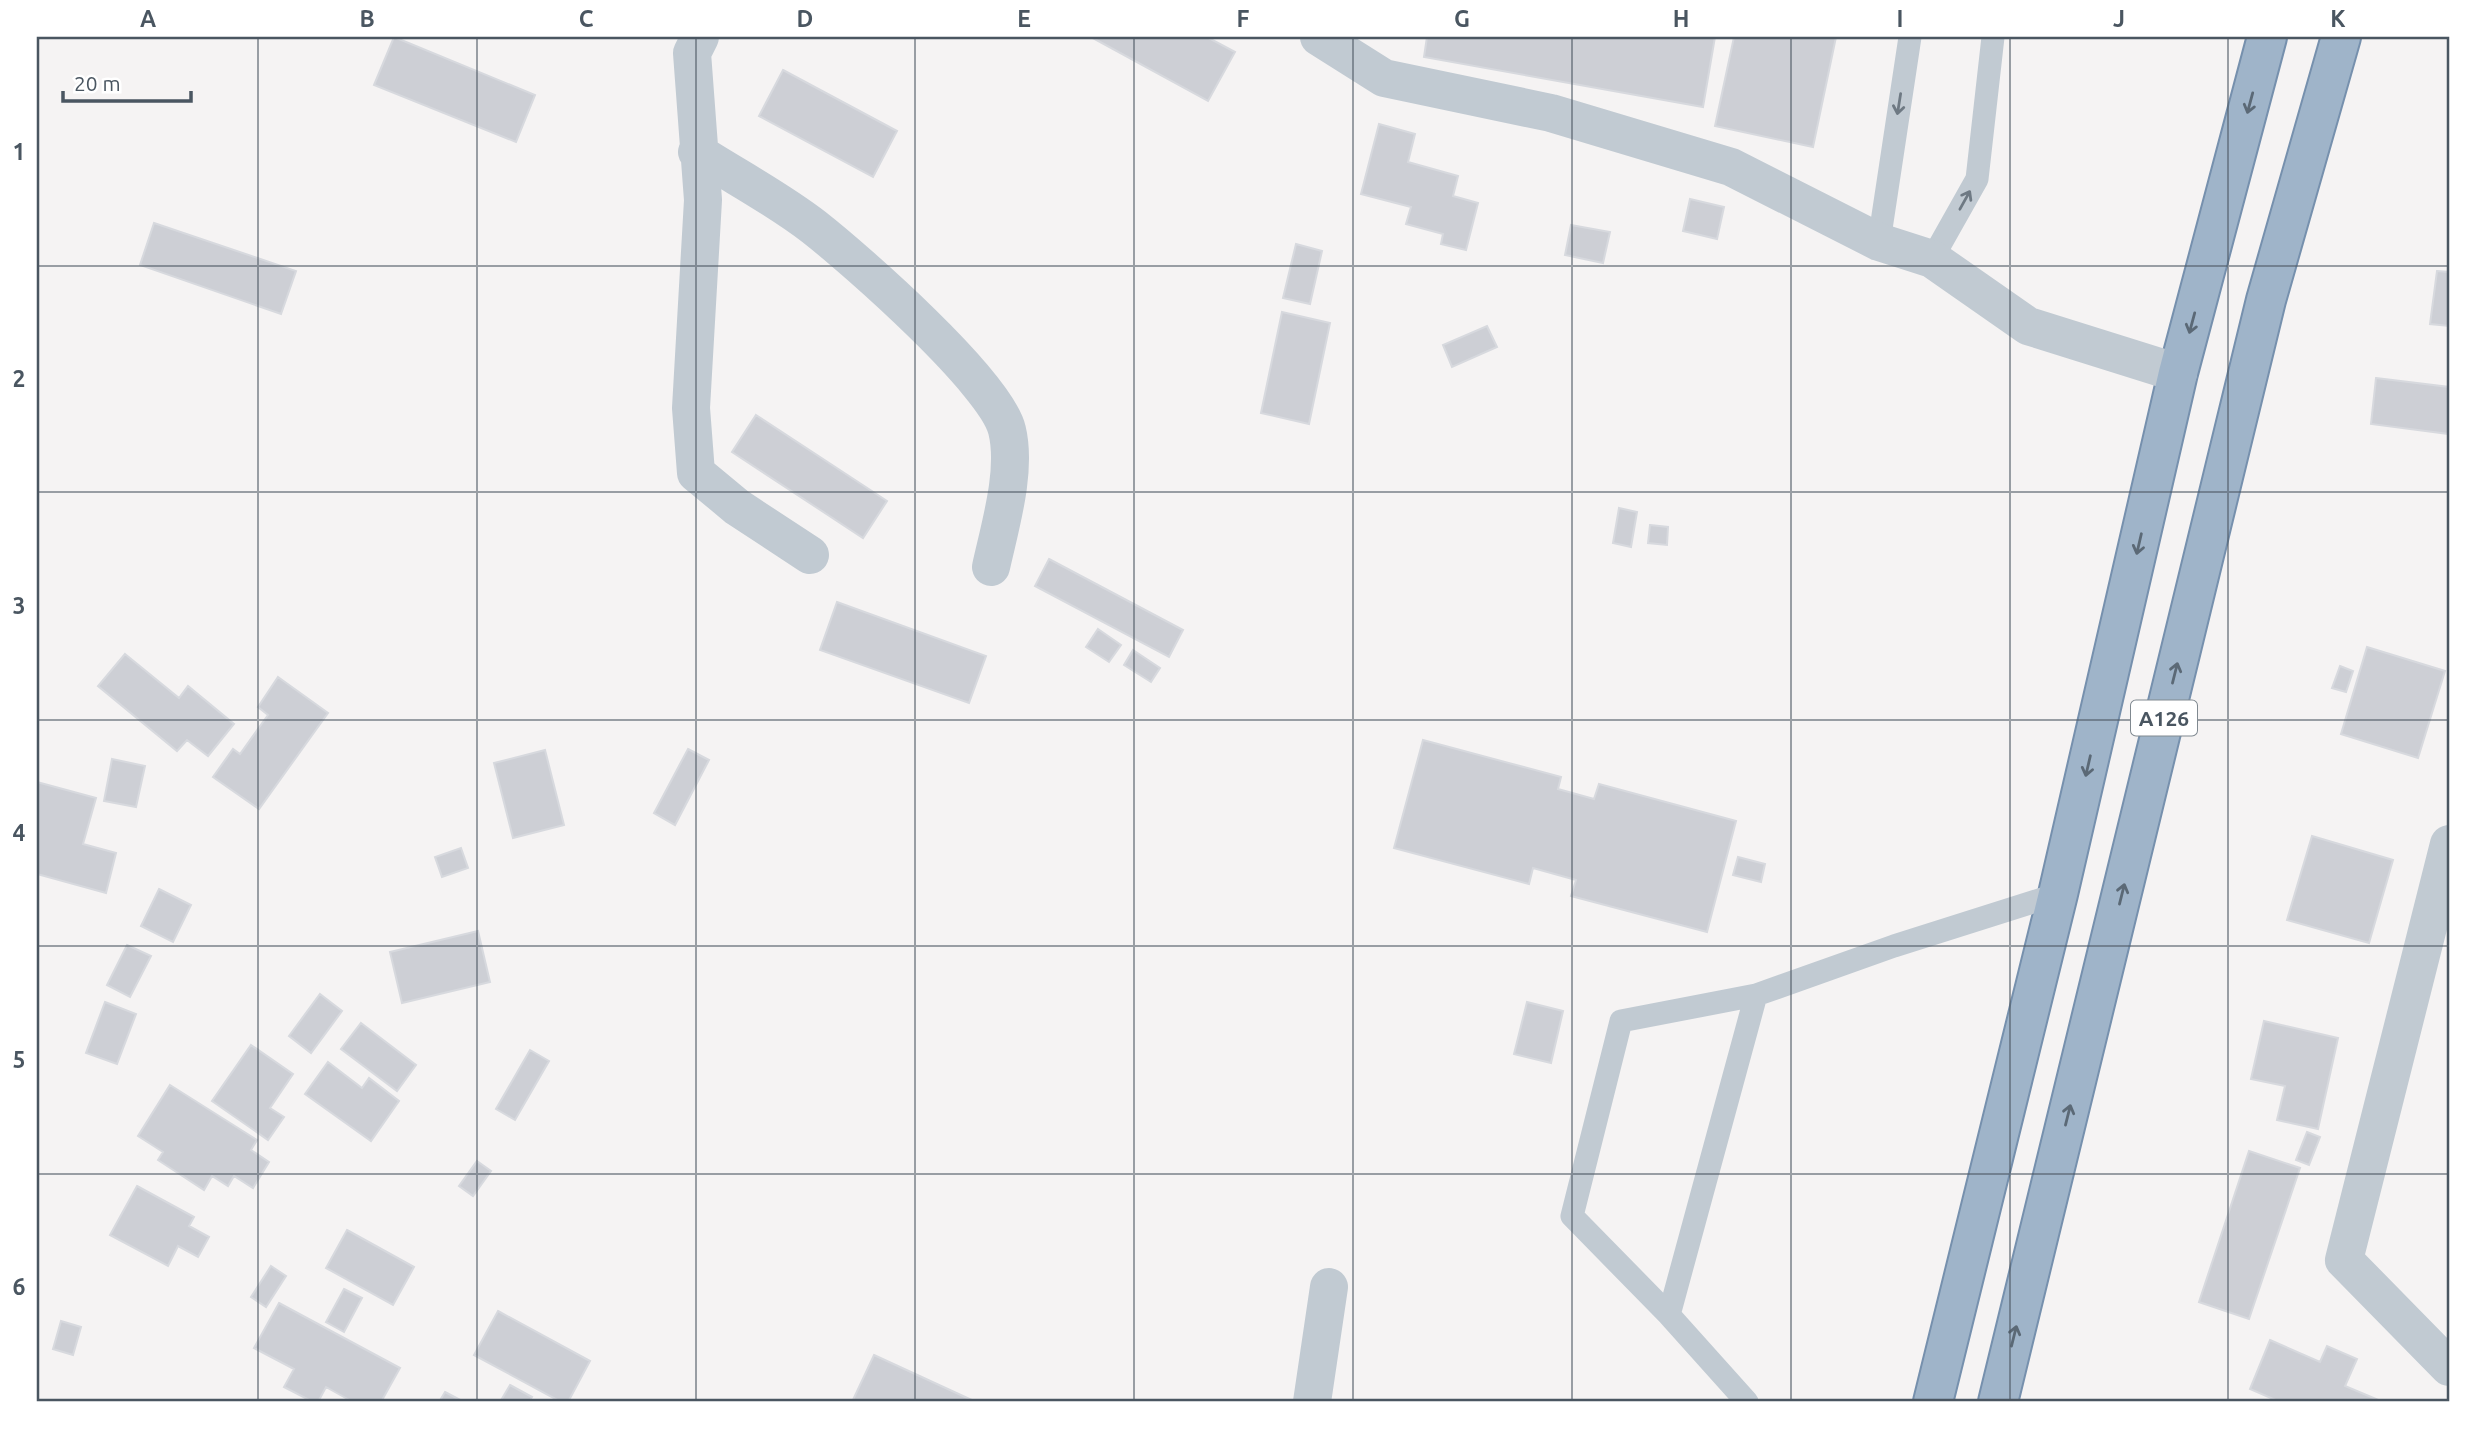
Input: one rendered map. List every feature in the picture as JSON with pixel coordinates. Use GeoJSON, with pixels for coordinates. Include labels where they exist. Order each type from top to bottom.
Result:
{"type":"FeatureCollection","features":[{"type":"Feature","properties":{"kind":"highway","name":"A126"},"geometry":{"type":"LineString","coordinates":[[1933,1402],[2058,894],[2178,373],[2267,37]]}},
{"type":"Feature","properties":{"kind":"highway","name":"A126"},"geometry":{"type":"LineString","coordinates":[[1998,1402],[2266,300],[2341,37]]}},
{"type":"Feature","properties":{"kind":"street"},"geometry":{"type":"LineString","coordinates":[[700,37],[692,53],[697,152],[703,200],[691,408],[696,473],[737,507],[810,555]]}},
{"type":"Feature","properties":{"kind":"street"},"geometry":{"type":"LineString","coordinates":[[1319,37],[1384,78],[1551,113],[1731,167],[1880,242],[1932,259],[2028,326],[2178,373]]}},
{"type":"Feature","properties":{"kind":"street"},"geometry":{"type":"LineString","coordinates":[[697,152],[813,227],[942,342],[984,390],[1007,429],[1008,483],[991,567]]}},
{"type":"Feature","properties":{"kind":"street"},"geometry":{"type":"LineString","coordinates":[[2449,844],[2438,939],[2344,1260],[2449,1367]]}},
{"type":"Feature","properties":{"kind":"street"},"geometry":{"type":"LineString","coordinates":[[1312,1402],[1329,1287]]}},
{"type":"Feature","properties":{"kind":"lane"},"geometry":{"type":"LineString","coordinates":[[1880,242],[1910,37]]}},
{"type":"Feature","properties":{"kind":"lane"},"geometry":{"type":"LineString","coordinates":[[1932,259],[1977,179],[1993,37]]}},
{"type":"Feature","properties":{"kind":"lane"},"geometry":{"type":"LineString","coordinates":[[1747,1402],[1669,1315],[1572,1216],[1621,1021],[1756,995],[1894,946],[2058,894]]}},
{"type":"Feature","properties":{"kind":"lane"},"geometry":{"type":"LineString","coordinates":[[1669,1315],[1756,995]]}},
{"type":"Feature","properties":{"kind":"building"},"geometry":{"type":"Polygon","coordinates":[[[394,37],[535,95],[516,142],[374,85],[394,37]]]}},
{"type":"Feature","properties":{"kind":"building"},"geometry":{"type":"Polygon","coordinates":[[[1091,37],[1207,37],[1235,52],[1208,101],[1091,37]]]}},
{"type":"Feature","properties":{"kind":"building"},"geometry":{"type":"Polygon","coordinates":[[[1427,37],[1715,37],[1703,107],[1424,57],[1427,37]]]}},
{"type":"Feature","properties":{"kind":"building"},"geometry":{"type":"Polygon","coordinates":[[[1734,37],[1836,37],[1813,147],[1715,126],[1734,37]]]}},
{"type":"Feature","properties":{"kind":"building"},"geometry":{"type":"Polygon","coordinates":[[[783,70],[897,131],[873,177],[759,116],[783,70]]]}},
{"type":"Feature","properties":{"kind":"building"},"geometry":{"type":"Polygon","coordinates":[[[1379,124],[1415,134],[1408,162],[1458,176],[1453,196],[1478,203],[1466,250],[1441,244],[1443,234],[1406,224],[1411,207],[1361,194],[1379,124]]]}},
{"type":"Feature","properties":{"kind":"building"},"geometry":{"type":"Polygon","coordinates":[[[1690,199],[1724,207],[1717,239],[1683,231],[1690,199]]]}},
{"type":"Feature","properties":{"kind":"building"},"geometry":{"type":"Polygon","coordinates":[[[154,223],[296,271],[281,314],[140,265],[154,223]]]}},
{"type":"Feature","properties":{"kind":"building"},"geometry":{"type":"Polygon","coordinates":[[[1571,225],[1610,232],[1603,263],[1565,255],[1571,225]]]}},
{"type":"Feature","properties":{"kind":"building"},"geometry":{"type":"Polygon","coordinates":[[[1296,244],[1322,251],[1310,304],[1283,298],[1296,244]]]}},
{"type":"Feature","properties":{"kind":"building"},"geometry":{"type":"Polygon","coordinates":[[[2437,271],[2449,272],[2449,326],[2430,324],[2437,271]]]}},
{"type":"Feature","properties":{"kind":"building"},"geometry":{"type":"Polygon","coordinates":[[[1282,312],[1330,323],[1309,424],[1261,413],[1282,312]]]}},
{"type":"Feature","properties":{"kind":"building"},"geometry":{"type":"Polygon","coordinates":[[[1487,326],[1497,347],[1452,367],[1443,345],[1487,326]]]}},
{"type":"Feature","properties":{"kind":"building"},"geometry":{"type":"Polygon","coordinates":[[[2376,378],[2449,387],[2449,434],[2371,424],[2376,378]]]}},
{"type":"Feature","properties":{"kind":"building"},"geometry":{"type":"Polygon","coordinates":[[[756,415],[887,501],[863,538],[732,452],[756,415]]]}},
{"type":"Feature","properties":{"kind":"building"},"geometry":{"type":"Polygon","coordinates":[[[1619,508],[1637,512],[1631,547],[1613,543],[1619,508]]]}},
{"type":"Feature","properties":{"kind":"building"},"geometry":{"type":"Polygon","coordinates":[[[1650,525],[1668,527],[1667,545],[1648,543],[1650,525]]]}},
{"type":"Feature","properties":{"kind":"building"},"geometry":{"type":"Polygon","coordinates":[[[1049,559],[1183,630],[1169,657],[1035,586],[1049,559]]]}},
{"type":"Feature","properties":{"kind":"building"},"geometry":{"type":"Polygon","coordinates":[[[837,602],[986,656],[969,703],[820,650],[837,602]]]}},
{"type":"Feature","properties":{"kind":"building"},"geometry":{"type":"Polygon","coordinates":[[[1098,629],[1121,645],[1109,662],[1086,647],[1098,629]]]}},
{"type":"Feature","properties":{"kind":"building"},"geometry":{"type":"Polygon","coordinates":[[[2367,647],[2445,671],[2418,758],[2341,734],[2367,647]]]}},
{"type":"Feature","properties":{"kind":"building"},"geometry":{"type":"Polygon","coordinates":[[[1133,650],[1160,668],[1151,682],[1124,665],[1133,650]]]}},
{"type":"Feature","properties":{"kind":"building"},"geometry":{"type":"Polygon","coordinates":[[[125,654],[179,698],[188,686],[234,724],[208,756],[187,740],[177,751],[98,686],[125,654]]]}},
{"type":"Feature","properties":{"kind":"building"},"geometry":{"type":"Polygon","coordinates":[[[2340,666],[2353,671],[2346,692],[2332,688],[2340,666]]]}},
{"type":"Feature","properties":{"kind":"building"},"geometry":{"type":"Polygon","coordinates":[[[278,677],[328,713],[259,809],[213,777],[233,749],[240,754],[268,715],[258,707],[278,677]]]}},
{"type":"Feature","properties":{"kind":"building"},"geometry":{"type":"Polygon","coordinates":[[[1423,740],[1561,777],[1558,789],[1594,799],[1599,784],[1736,821],[1707,932],[1571,896],[1576,880],[1533,868],[1529,884],[1394,848],[1423,740]]]}},
{"type":"Feature","properties":{"kind":"building"},"geometry":{"type":"Polygon","coordinates":[[[688,749],[709,760],[675,825],[654,813],[688,749]]]}},
{"type":"Feature","properties":{"kind":"building"},"geometry":{"type":"Polygon","coordinates":[[[545,750],[564,825],[513,838],[494,763],[545,750]]]}},
{"type":"Feature","properties":{"kind":"building"},"geometry":{"type":"Polygon","coordinates":[[[112,759],[145,766],[136,807],[104,801],[112,759]]]}},
{"type":"Feature","properties":{"kind":"building"},"geometry":{"type":"Polygon","coordinates":[[[37,782],[96,798],[83,844],[116,853],[106,893],[37,874],[37,782]]]}},
{"type":"Feature","properties":{"kind":"building"},"geometry":{"type":"Polygon","coordinates":[[[2312,836],[2393,860],[2369,943],[2287,920],[2312,836]]]}},
{"type":"Feature","properties":{"kind":"building"},"geometry":{"type":"Polygon","coordinates":[[[461,848],[468,868],[442,877],[435,857],[461,848]]]}},
{"type":"Feature","properties":{"kind":"building"},"geometry":{"type":"Polygon","coordinates":[[[1738,857],[1765,864],[1761,882],[1733,875],[1738,857]]]}},
{"type":"Feature","properties":{"kind":"building"},"geometry":{"type":"Polygon","coordinates":[[[159,889],[191,905],[173,942],[141,926],[159,889]]]}},
{"type":"Feature","properties":{"kind":"building"},"geometry":{"type":"Polygon","coordinates":[[[478,931],[490,982],[402,1003],[390,952],[478,931]]]}},
{"type":"Feature","properties":{"kind":"building"},"geometry":{"type":"Polygon","coordinates":[[[127,945],[151,956],[130,997],[107,985],[127,945]]]}},
{"type":"Feature","properties":{"kind":"building"},"geometry":{"type":"Polygon","coordinates":[[[320,994],[342,1011],[311,1053],[289,1036],[320,994]]]}},
{"type":"Feature","properties":{"kind":"building"},"geometry":{"type":"Polygon","coordinates":[[[105,1002],[136,1014],[117,1064],[86,1053],[105,1002]]]}},
{"type":"Feature","properties":{"kind":"building"},"geometry":{"type":"Polygon","coordinates":[[[1527,1002],[1563,1011],[1551,1063],[1514,1054],[1527,1002]]]}},
{"type":"Feature","properties":{"kind":"building"},"geometry":{"type":"Polygon","coordinates":[[[2264,1021],[2338,1038],[2318,1129],[2277,1120],[2285,1086],[2251,1079],[2264,1021]]]}},
{"type":"Feature","properties":{"kind":"building"},"geometry":{"type":"Polygon","coordinates":[[[361,1023],[416,1065],[397,1091],[341,1049],[361,1023]]]}},
{"type":"Feature","properties":{"kind":"building"},"geometry":{"type":"Polygon","coordinates":[[[251,1045],[293,1074],[270,1108],[284,1117],[268,1140],[212,1101],[251,1045]]]}},
{"type":"Feature","properties":{"kind":"building"},"geometry":{"type":"Polygon","coordinates":[[[530,1050],[549,1061],[515,1120],[496,1109],[530,1050]]]}},
{"type":"Feature","properties":{"kind":"building"},"geometry":{"type":"Polygon","coordinates":[[[328,1062],[362,1088],[369,1078],[399,1101],[371,1141],[305,1094],[328,1062]]]}},
{"type":"Feature","properties":{"kind":"building"},"geometry":{"type":"Polygon","coordinates":[[[170,1085],[257,1140],[251,1150],[269,1162],[253,1188],[234,1176],[228,1186],[212,1176],[204,1190],[158,1160],[163,1152],[138,1136],[170,1085]]]}},
{"type":"Feature","properties":{"kind":"building"},"geometry":{"type":"Polygon","coordinates":[[[2307,1132],[2320,1137],[2309,1165],[2296,1160],[2307,1132]]]}},
{"type":"Feature","properties":{"kind":"building"},"geometry":{"type":"Polygon","coordinates":[[[2249,1151],[2300,1168],[2249,1319],[2199,1302],[2249,1151]]]}},
{"type":"Feature","properties":{"kind":"building"},"geometry":{"type":"Polygon","coordinates":[[[477,1161],[491,1171],[473,1196],[459,1186],[477,1161]]]}},
{"type":"Feature","properties":{"kind":"building"},"geometry":{"type":"Polygon","coordinates":[[[137,1186],[194,1217],[189,1226],[209,1237],[198,1257],[178,1246],[168,1266],[110,1235],[137,1186]]]}},
{"type":"Feature","properties":{"kind":"building"},"geometry":{"type":"Polygon","coordinates":[[[347,1230],[414,1267],[393,1305],[326,1268],[347,1230]]]}},
{"type":"Feature","properties":{"kind":"building"},"geometry":{"type":"Polygon","coordinates":[[[271,1266],[286,1276],[266,1307],[251,1297],[271,1266]]]}},
{"type":"Feature","properties":{"kind":"building"},"geometry":{"type":"Polygon","coordinates":[[[344,1289],[362,1298],[344,1332],[326,1322],[344,1289]]]}},
{"type":"Feature","properties":{"kind":"building"},"geometry":{"type":"Polygon","coordinates":[[[279,1303],[400,1368],[381,1402],[353,1402],[326,1387],[318,1402],[313,1402],[284,1387],[294,1369],[254,1348],[279,1303]]]}},
{"type":"Feature","properties":{"kind":"building"},"geometry":{"type":"Polygon","coordinates":[[[498,1311],[590,1361],[568,1402],[561,1402],[474,1355],[498,1311]]]}},
{"type":"Feature","properties":{"kind":"building"},"geometry":{"type":"Polygon","coordinates":[[[61,1321],[81,1327],[73,1355],[53,1349],[61,1321]]]}},
{"type":"Feature","properties":{"kind":"building"},"geometry":{"type":"Polygon","coordinates":[[[2270,1340],[2320,1362],[2327,1346],[2357,1359],[2345,1386],[2383,1402],[2280,1402],[2250,1389],[2270,1340]]]}},
{"type":"Feature","properties":{"kind":"building"},"geometry":{"type":"Polygon","coordinates":[[[874,1355],[976,1402],[852,1402],[874,1355]]]}},
{"type":"Feature","properties":{"kind":"building"},"geometry":{"type":"Polygon","coordinates":[[[510,1385],[532,1397],[529,1402],[500,1402],[510,1385]]]}},
{"type":"Feature","properties":{"kind":"building"},"geometry":{"type":"Polygon","coordinates":[[[445,1392],[464,1402],[439,1402],[445,1392]]]}}]}
